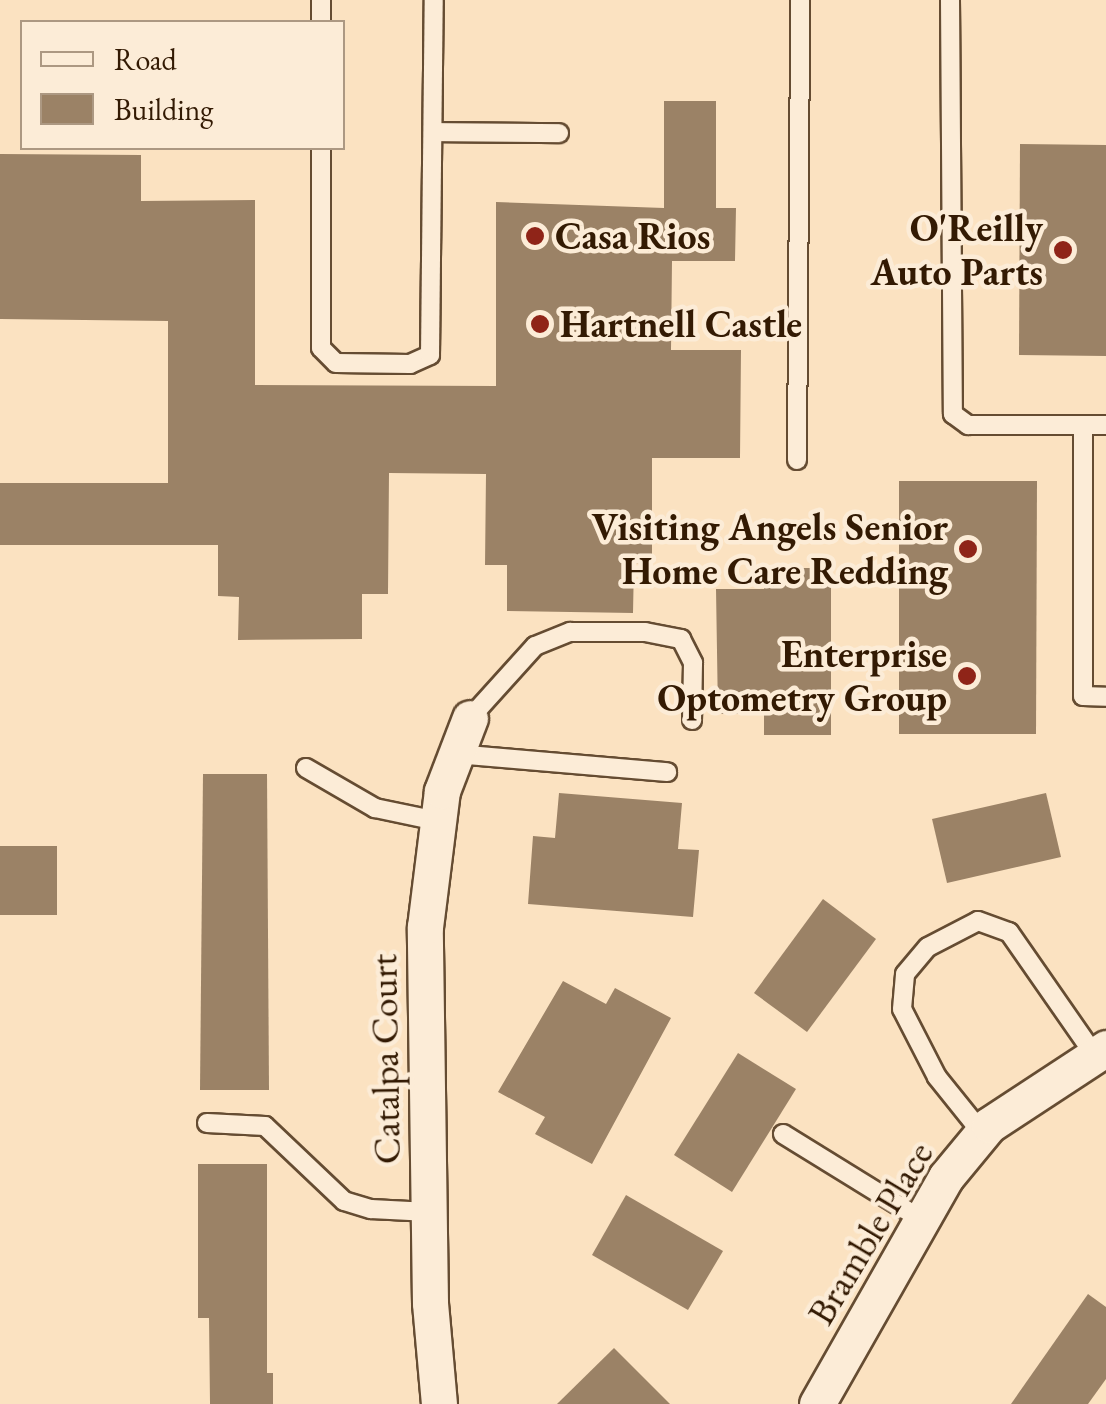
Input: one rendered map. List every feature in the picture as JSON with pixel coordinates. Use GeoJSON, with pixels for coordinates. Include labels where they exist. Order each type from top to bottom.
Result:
{"type":"FeatureCollection","features":[{"type":"Feature","properties":{"kind":"street","name":"Catalpa Court"},"geometry":{"type":"LineString","coordinates":[[439,1404],[429,1212],[425,927],[437,820],[470,718]]}},
{"type":"Feature","properties":{"kind":"street","name":"Bramble Place"},"geometry":{"type":"LineString","coordinates":[[817,1404],[922,1220],[982,1133],[1099,1051]]}},
{"type":"Feature","properties":{"kind":"lane"},"geometry":{"type":"LineString","coordinates":[[321,150],[320,348],[336,363],[410,364],[430,356],[434,0]]}},
{"type":"Feature","properties":{"kind":"lane"},"geometry":{"type":"LineString","coordinates":[[798,460],[800,0]]}},
{"type":"Feature","properties":{"kind":"lane"},"geometry":{"type":"LineString","coordinates":[[950,0],[952,414],[968,425],[1106,425]]}},
{"type":"Feature","properties":{"kind":"lane"},"geometry":{"type":"LineString","coordinates":[[432,132],[560,133]]}},
{"type":"Feature","properties":{"kind":"lane"},"geometry":{"type":"LineString","coordinates":[[1083,425],[1083,696],[1106,697]]}},
{"type":"Feature","properties":{"kind":"lane"},"geometry":{"type":"LineString","coordinates":[[470,718],[535,646],[570,632],[645,632],[681,640],[693,663],[692,720]]}},
{"type":"Feature","properties":{"kind":"lane"},"geometry":{"type":"LineString","coordinates":[[456,754],[667,772]]}},
{"type":"Feature","properties":{"kind":"lane"},"geometry":{"type":"LineString","coordinates":[[306,768],[375,808],[437,820]]}},
{"type":"Feature","properties":{"kind":"lane"},"geometry":{"type":"LineString","coordinates":[[982,1133],[938,1077],[902,1009],[905,974],[928,947],[978,921],[1009,932],[1099,1051]]}},
{"type":"Feature","properties":{"kind":"lane"},"geometry":{"type":"LineString","coordinates":[[207,1123],[265,1126],[344,1200],[372,1210],[429,1212]]}},
{"type":"Feature","properties":{"kind":"lane"},"geometry":{"type":"LineString","coordinates":[[783,1134],[922,1220]]}},
{"type":"Feature","properties":{"kind":"building"},"geometry":{"type":"Polygon","coordinates":[[[664,101],[716,101],[716,208],[736,208],[735,261],[672,261],[671,350],[741,350],[740,458],[652,458],[652,564],[634,563],[633,613],[507,611],[507,565],[485,565],[486,474],[389,473],[388,594],[362,594],[362,639],[238,640],[239,597],[218,596],[218,545],[0,545],[0,483],[168,483],[168,321],[0,319],[0,154],[141,155],[141,201],[255,200],[255,385],[496,386],[496,202],[664,208],[664,101]]]}},
{"type":"Feature","properties":{"kind":"building","name":"O'Reilly Auto Parts"},"geometry":{"type":"Polygon","coordinates":[[[1020,144],[1106,145],[1106,356],[1019,355],[1020,144]]]}},
{"type":"Feature","properties":{"kind":"building"},"geometry":{"type":"Polygon","coordinates":[[[899,481],[1037,481],[1036,734],[899,734],[899,481]]]}},
{"type":"Feature","properties":{"kind":"building"},"geometry":{"type":"Polygon","coordinates":[[[764,568],[831,568],[831,735],[764,735],[764,714],[718,714],[716,589],[764,589],[764,568]]]}},
{"type":"Feature","properties":{"kind":"building"},"geometry":{"type":"Polygon","coordinates":[[[203,774],[267,774],[269,1090],[200,1090],[203,774]]]}},
{"type":"Feature","properties":{"kind":"building"},"geometry":{"type":"Polygon","coordinates":[[[559,793],[682,803],[678,849],[699,850],[693,917],[528,904],[533,836],[555,838],[559,793]]]}},
{"type":"Feature","properties":{"kind":"building"},"geometry":{"type":"Polygon","coordinates":[[[1046,793],[1061,857],[947,883],[932,819],[1046,793]]]}},
{"type":"Feature","properties":{"kind":"building"},"geometry":{"type":"Polygon","coordinates":[[[0,846],[57,846],[57,915],[0,915],[0,846]]]}},
{"type":"Feature","properties":{"kind":"building"},"geometry":{"type":"Polygon","coordinates":[[[823,899],[876,939],[807,1032],[754,993],[823,899]]]}},
{"type":"Feature","properties":{"kind":"building"},"geometry":{"type":"Polygon","coordinates":[[[563,981],[606,1004],[615,988],[671,1018],[592,1164],[535,1134],[545,1117],[498,1092],[563,981]]]}},
{"type":"Feature","properties":{"kind":"building"},"geometry":{"type":"Polygon","coordinates":[[[738,1053],[796,1089],[732,1192],[674,1155],[738,1053]]]}},
{"type":"Feature","properties":{"kind":"building"},"geometry":{"type":"Polygon","coordinates":[[[198,1164],[267,1164],[267,1373],[273,1373],[273,1404],[210,1404],[209,1318],[198,1318],[198,1164]]]}},
{"type":"Feature","properties":{"kind":"building"},"geometry":{"type":"Polygon","coordinates":[[[626,1195],[723,1251],[688,1310],[592,1255],[626,1195]]]}},
{"type":"Feature","properties":{"kind":"building"},"geometry":{"type":"Polygon","coordinates":[[[1088,1294],[1106,1307],[1106,1379],[1088,1404],[1011,1404],[1088,1294]]]}},
{"type":"Feature","properties":{"kind":"building"},"geometry":{"type":"Polygon","coordinates":[[[614,1348],[670,1404],[557,1404],[614,1348]]]}},
{"type":"Feature","properties":{"kind":"place","name":"Casa Rios"},"geometry":{"type":"Point","coordinates":[535,236]}},
{"type":"Feature","properties":{"kind":"place","name":"O'Reilly Auto Parts"},"geometry":{"type":"Point","coordinates":[1063,250]}},
{"type":"Feature","properties":{"kind":"place","name":"Hartnell Castle"},"geometry":{"type":"Point","coordinates":[540,324]}},
{"type":"Feature","properties":{"kind":"place","name":"Visiting Angels Senior Home Care Redding"},"geometry":{"type":"Point","coordinates":[968,549]}},
{"type":"Feature","properties":{"kind":"place","name":"Enterprise Optometry Group"},"geometry":{"type":"Point","coordinates":[967,676]}}]}
